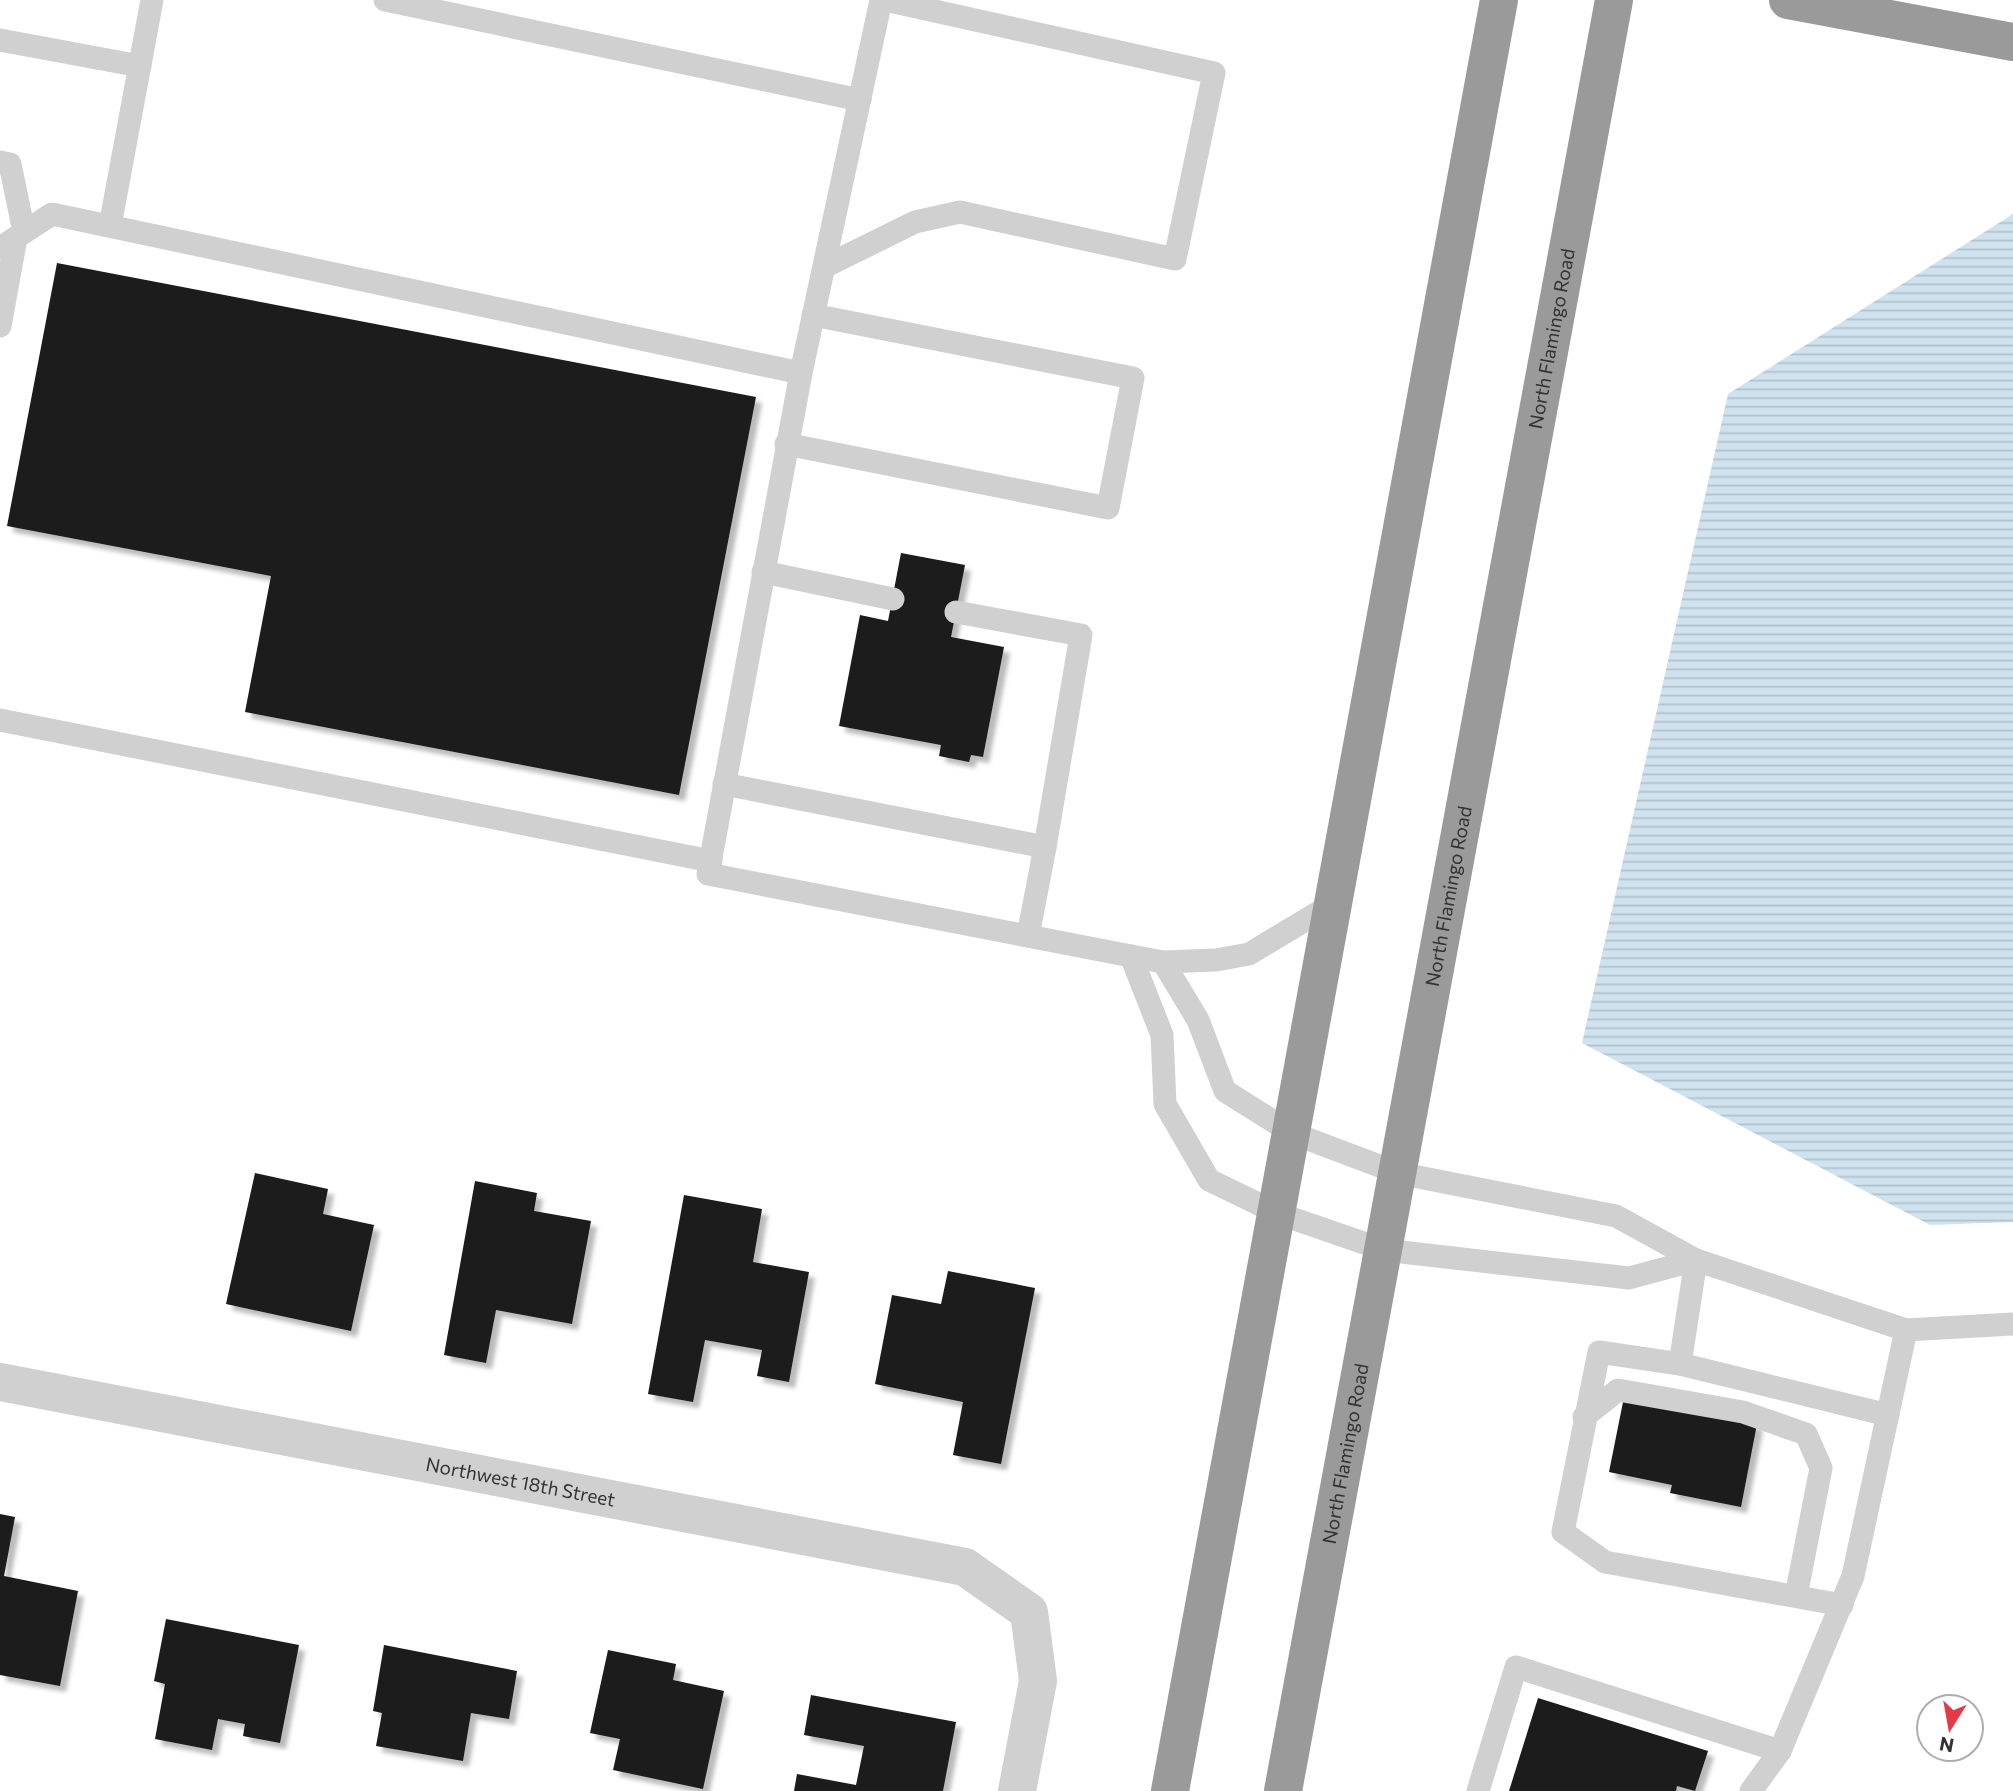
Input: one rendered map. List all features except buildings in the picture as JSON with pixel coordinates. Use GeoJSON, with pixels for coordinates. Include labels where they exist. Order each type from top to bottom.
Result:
{"type":"FeatureCollection","features":[{"type":"Feature","properties":{"kind":"highway"},"geometry":{"type":"LineString","coordinates":[[1170,1791],[1499,0]]}},
{"type":"Feature","properties":{"kind":"highway","name":"North Flamingo Road"},"geometry":{"type":"LineString","coordinates":[[1283,1791],[1614,0]]}},
{"type":"Feature","properties":{"kind":"highway"},"geometry":{"type":"LineString","coordinates":[[1788,0],[2013,42]]}},
{"type":"Feature","properties":{"kind":"street","name":"Northwest 18th Street"},"geometry":{"type":"LineString","coordinates":[[0,1382],[965,1567],[1029,1612],[1038,1681],[1017,1791]]}},
{"type":"Feature","properties":{"kind":"lane"},"geometry":{"type":"LineString","coordinates":[[110,226],[152,0]]}},
{"type":"Feature","properties":{"kind":"lane"},"geometry":{"type":"LineString","coordinates":[[385,0],[860,100]]}},
{"type":"Feature","properties":{"kind":"lane"},"geometry":{"type":"LineString","coordinates":[[824,267],[915,222],[960,212],[1175,259],[1214,73],[883,0],[813,315],[786,444],[708,874],[1163,962],[1216,960],[1249,954],[1334,903]]}},
{"type":"Feature","properties":{"kind":"lane"},"geometry":{"type":"LineString","coordinates":[[0,40],[139,66]]}},
{"type":"Feature","properties":{"kind":"lane"},"geometry":{"type":"LineString","coordinates":[[0,162],[10,164],[13,239],[0,326]]}},
{"type":"Feature","properties":{"kind":"lane"},"geometry":{"type":"LineString","coordinates":[[13,239],[52,214],[801,373]]}},
{"type":"Feature","properties":{"kind":"lane"},"geometry":{"type":"LineString","coordinates":[[786,444],[1108,508],[1133,378],[813,315]]}},
{"type":"Feature","properties":{"kind":"lane"},"geometry":{"type":"LineString","coordinates":[[763,572],[893,599]]}},
{"type":"Feature","properties":{"kind":"lane"},"geometry":{"type":"LineString","coordinates":[[956,611],[1081,635],[1028,936]]}},
{"type":"Feature","properties":{"kind":"lane"},"geometry":{"type":"LineString","coordinates":[[0,720],[710,861]]}},
{"type":"Feature","properties":{"kind":"lane"},"geometry":{"type":"LineString","coordinates":[[724,784],[1045,847]]}},
{"type":"Feature","properties":{"kind":"lane"},"geometry":{"type":"LineString","coordinates":[[1131,957],[1162,1035],[1165,1104],[1209,1180],[1277,1213],[1384,1250],[1629,1278],[1696,1259]]}},
{"type":"Feature","properties":{"kind":"lane"},"geometry":{"type":"LineString","coordinates":[[1163,962],[1198,1020],[1225,1091],[1292,1133],[1398,1173],[1616,1216],[1696,1259],[1906,1331],[2013,1324]]}},
{"type":"Feature","properties":{"kind":"lane"},"geometry":{"type":"LineString","coordinates":[[1680,1364],[1696,1259]]}},
{"type":"Feature","properties":{"kind":"lane"},"geometry":{"type":"LineString","coordinates":[[1751,1791],[1780,1751],[1853,1577],[1906,1331]]}},
{"type":"Feature","properties":{"kind":"lane"},"geometry":{"type":"LineString","coordinates":[[1842,1605],[1605,1562],[1563,1532],[1599,1352],[1680,1364],[1888,1415]]}},
{"type":"Feature","properties":{"kind":"lane"},"geometry":{"type":"LineString","coordinates":[[1584,1418],[1618,1390],[1744,1412],[1806,1434],[1821,1468],[1796,1596]]}},
{"type":"Feature","properties":{"kind":"lane"},"geometry":{"type":"LineString","coordinates":[[1478,1791],[1516,1667],[1780,1751]]}},
{"type":"Feature","properties":{"kind":"water"},"geometry":{"type":"Polygon","coordinates":[[[2013,214],[2013,1222],[1930,1225],[1582,1043],[1728,394],[2013,214]]]}}]}
